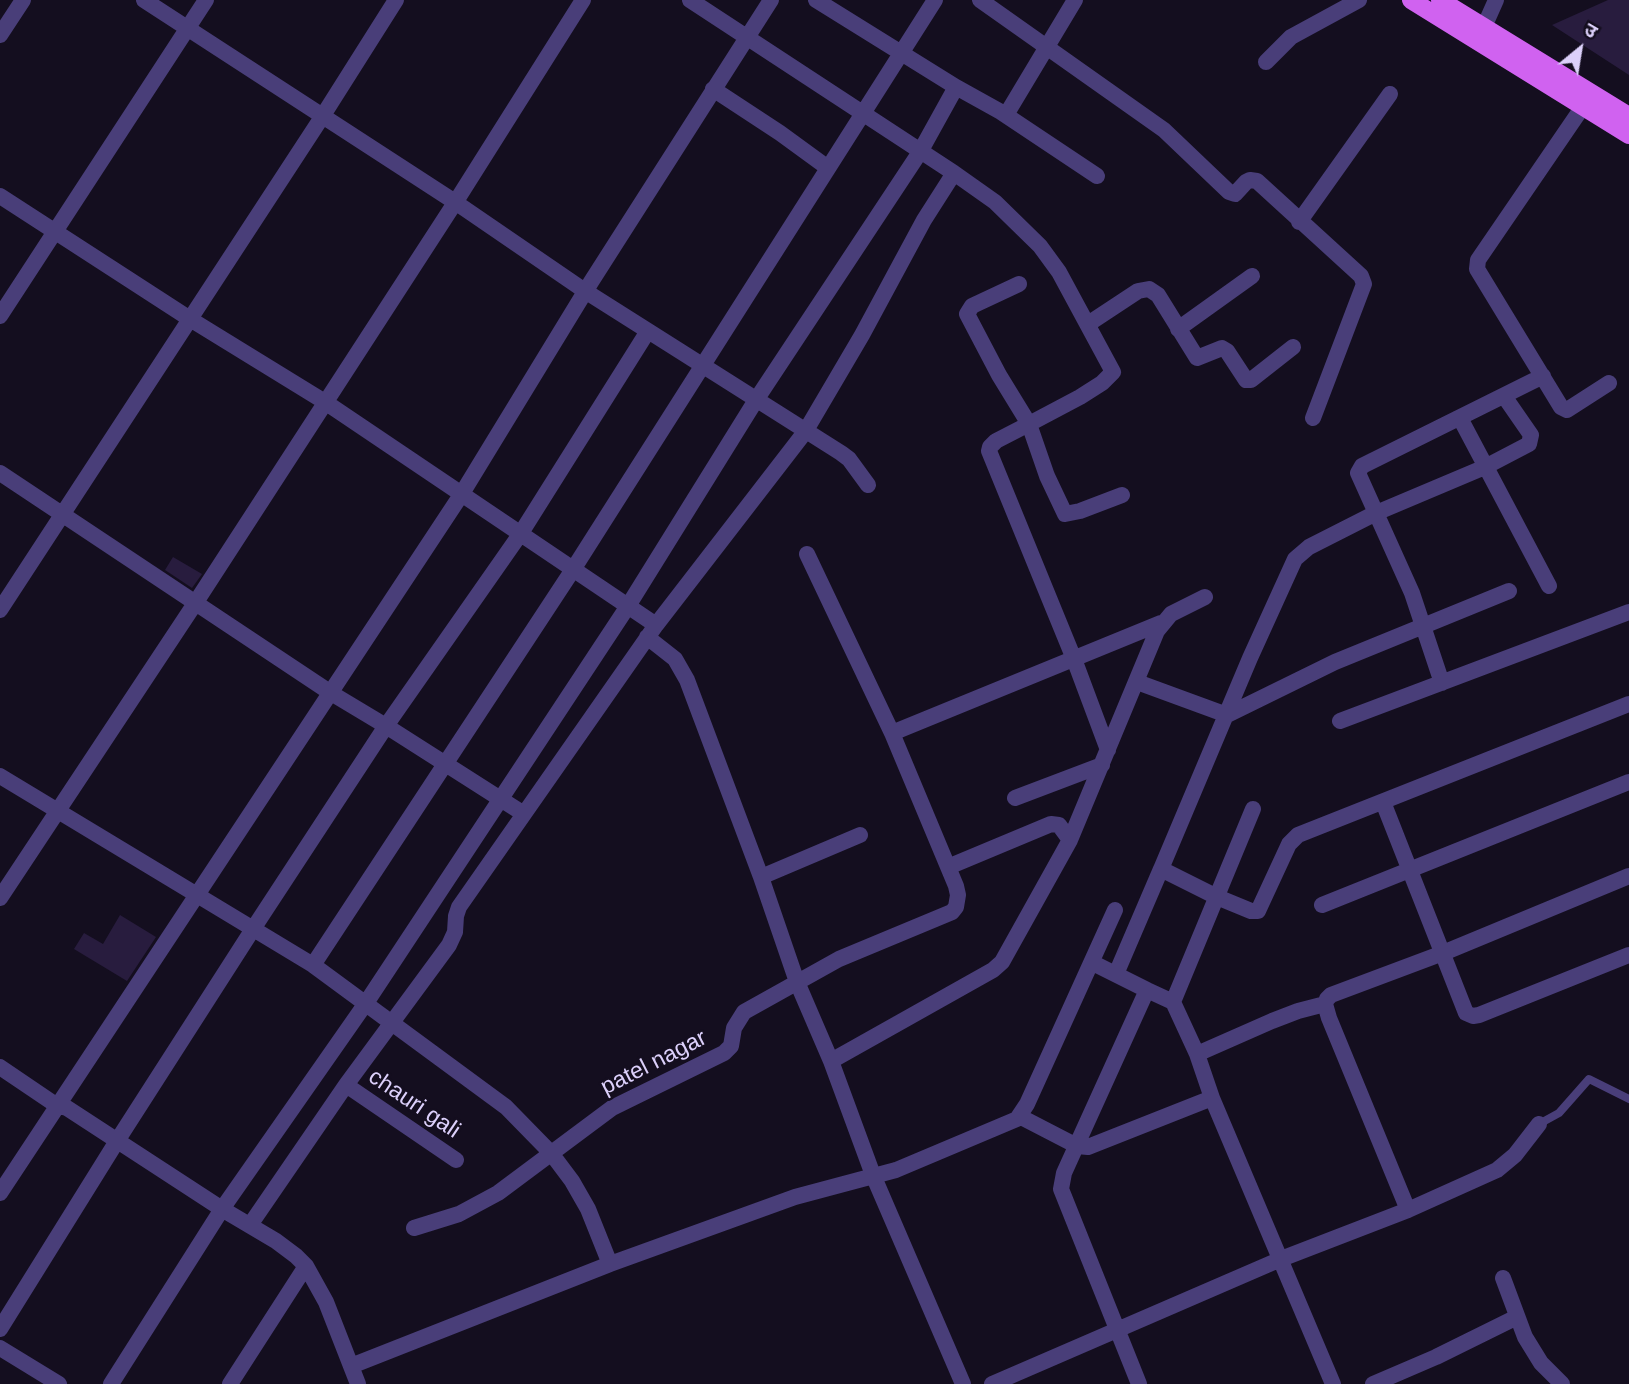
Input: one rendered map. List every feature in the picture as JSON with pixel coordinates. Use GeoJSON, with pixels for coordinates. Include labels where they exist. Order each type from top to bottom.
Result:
{"type":"FeatureCollection","features":[{"type":"Feature","properties":{"kind":"main road"},"geometry":{"type":"LineString","coordinates":[[1411,0],[1481,33],[1629,116]]}},
{"type":"Feature","properties":{"kind":"main road"},"geometry":{"type":"LineString","coordinates":[[1440,0],[1481,33],[1629,135]]}},
{"type":"Feature","properties":{"kind":"street"},"geometry":{"type":"LineString","coordinates":[[0,34],[23,0]]}},
{"type":"Feature","properties":{"kind":"street"},"geometry":{"type":"LineString","coordinates":[[144,0],[455,202],[585,291],[849,459],[868,485]]}},
{"type":"Feature","properties":{"kind":"street"},"geometry":{"type":"LineString","coordinates":[[0,316],[205,0]]}},
{"type":"Feature","properties":{"kind":"street"},"geometry":{"type":"LineString","coordinates":[[0,610],[396,0]]}},
{"type":"Feature","properties":{"kind":"street"},"geometry":{"type":"LineString","coordinates":[[691,0],[995,202],[1040,246],[1059,272],[1088,324],[1113,370],[1111,376],[1080,397],[993,443],[989,451],[1074,659],[1105,757]]}},
{"type":"Feature","properties":{"kind":"street"},"geometry":{"type":"LineString","coordinates":[[0,1193],[461,495],[585,291],[771,0]]}},
{"type":"Feature","properties":{"kind":"street"},"geometry":{"type":"LineString","coordinates":[[816,0],[901,54],[1006,115],[1097,176]]}},
{"type":"Feature","properties":{"kind":"street"},"geometry":{"type":"LineString","coordinates":[[313,965],[574,568],[935,0]]}},
{"type":"Feature","properties":{"kind":"street"},"geometry":{"type":"LineString","coordinates":[[980,0],[1164,130],[1229,192],[1235,194],[1253,180],[1361,276],[1364,284],[1313,418]]}},
{"type":"Feature","properties":{"kind":"street"},"geometry":{"type":"LineString","coordinates":[[1006,115],[1075,0]]}},
{"type":"Feature","properties":{"kind":"street"},"geometry":{"type":"LineString","coordinates":[[1266,62],[1291,37],[1359,0]]}},
{"type":"Feature","properties":{"kind":"street"},"geometry":{"type":"LineString","coordinates":[[1481,33],[1496,0]]}},
{"type":"Feature","properties":{"kind":"street"},"geometry":{"type":"LineString","coordinates":[[0,898],[455,202],[577,2]]}},
{"type":"Feature","properties":{"kind":"street"},"geometry":{"type":"LineString","coordinates":[[111,1384],[222,1209],[366,1003],[628,606],[756,400],[920,152],[956,87]]}},
{"type":"Feature","properties":{"kind":"street"},"geometry":{"type":"LineString","coordinates":[[713,89],[828,168]]}},
{"type":"Feature","properties":{"kind":"street"},"geometry":{"type":"LineString","coordinates":[[1299,222],[1390,94]]}},
{"type":"Feature","properties":{"kind":"street"},"geometry":{"type":"LineString","coordinates":[[1584,105],[1477,265],[1558,404],[1567,410],[1609,383]]}},
{"type":"Feature","properties":{"kind":"street"},"geometry":{"type":"LineString","coordinates":[[250,1225],[346,1085],[449,945],[455,932],[459,907],[652,631],[805,432],[862,335],[923,220],[954,173]]}},
{"type":"Feature","properties":{"kind":"street"},"geometry":{"type":"LineString","coordinates":[[0,196],[190,319],[325,402],[574,568],[628,606],[675,659],[687,680],[761,877],[797,982],[831,1061],[873,1175],[963,1384]]}},
{"type":"Feature","properties":{"kind":"street"},"geometry":{"type":"LineString","coordinates":[[1178,329],[1252,276]]}},
{"type":"Feature","properties":{"kind":"street"},"geometry":{"type":"LineString","coordinates":[[1019,284],[972,306],[967,314],[1029,424],[1047,476],[1065,514],[1122,495]]}},
{"type":"Feature","properties":{"kind":"street"},"geometry":{"type":"LineString","coordinates":[[1088,324],[1139,291],[1149,289],[1158,295],[1198,358],[1217,349],[1227,351],[1246,380],[1251,380],[1293,347]]}},
{"type":"Feature","properties":{"kind":"street"},"geometry":{"type":"LineString","coordinates":[[0,1329],[253,929],[386,726],[520,533],[648,331]]}},
{"type":"Feature","properties":{"kind":"street"},"geometry":{"type":"LineString","coordinates":[[1443,683],[1412,593],[1358,477],[1362,466],[1543,376]]}},
{"type":"Feature","properties":{"kind":"street"},"geometry":{"type":"LineString","coordinates":[[1116,974],[1256,645],[1299,554],[1376,513],[1485,467],[1529,444],[1532,438],[1504,396]]}},
{"type":"Feature","properties":{"kind":"street"},"geometry":{"type":"LineString","coordinates":[[1460,418],[1549,586]]}},
{"type":"Feature","properties":{"kind":"street"},"geometry":{"type":"LineString","coordinates":[[0,473],[331,693],[524,814]]}},
{"type":"Feature","properties":{"kind":"street","name":"patel nagar"},"geometry":{"type":"LineString","coordinates":[[551,1153],[612,1108],[724,1054],[732,1046],[733,1028],[739,1016],[839,959],[956,908],[958,895],[948,867],[892,733],[807,554]]}},
{"type":"Feature","properties":{"kind":"street"},"geometry":{"type":"LineString","coordinates":[[1137,682],[1227,715],[1335,662],[1509,591]]}},
{"type":"Feature","properties":{"kind":"street"},"geometry":{"type":"LineString","coordinates":[[892,733],[1161,623],[1171,614],[1205,597]]}},
{"type":"Feature","properties":{"kind":"street"},"geometry":{"type":"LineString","coordinates":[[1340,721],[1629,612]]}},
{"type":"Feature","properties":{"kind":"street"},"geometry":{"type":"LineString","coordinates":[[831,1061],[993,970],[1002,962],[1070,840],[1161,623]]}},
{"type":"Feature","properties":{"kind":"street"},"geometry":{"type":"LineString","coordinates":[[1161,869],[1217,897],[1251,911],[1258,911],[1289,844],[1304,832],[1629,704]]}},
{"type":"Feature","properties":{"kind":"street"},"geometry":{"type":"LineString","coordinates":[[1015,798],[1105,757]]}},
{"type":"Feature","properties":{"kind":"street"},"geometry":{"type":"LineString","coordinates":[[0,776],[313,965],[506,1107],[551,1153],[572,1181],[588,1209],[610,1264]]}},
{"type":"Feature","properties":{"kind":"street"},"geometry":{"type":"LineString","coordinates":[[1322,905],[1629,782]]}},
{"type":"Feature","properties":{"kind":"street"},"geometry":{"type":"LineString","coordinates":[[1383,802],[1466,1013],[1473,1016],[1629,955]]}},
{"type":"Feature","properties":{"kind":"street"},"geometry":{"type":"LineString","coordinates":[[1173,1002],[1253,809]]}},
{"type":"Feature","properties":{"kind":"street"},"geometry":{"type":"LineString","coordinates":[[948,867],[1051,824],[1059,825],[1070,840]]}},
{"type":"Feature","properties":{"kind":"street"},"geometry":{"type":"LineString","coordinates":[[761,877],[860,835]]}},
{"type":"Feature","properties":{"kind":"street"},"geometry":{"type":"LineString","coordinates":[[1197,1054],[1285,1016],[1325,1004],[1331,995],[1443,953],[1629,876]]}},
{"type":"Feature","properties":{"kind":"street"},"geometry":{"type":"LineString","coordinates":[[351,1366],[610,1264],[795,1197],[896,1170],[1008,1124],[1019,1116],[1027,1104],[1093,963],[1115,909]]}},
{"type":"Feature","properties":{"kind":"street"},"geometry":{"type":"LineString","coordinates":[[1093,963],[1173,1002],[1333,1384]]}},
{"type":"Feature","properties":{"kind":"street"},"geometry":{"type":"LineString","coordinates":[[1139,1384],[1061,1189],[1064,1173],[1147,990]]}},
{"type":"Feature","properties":{"kind":"street"},"geometry":{"type":"LineString","coordinates":[[1325,1004],[1408,1210]]}},
{"type":"Feature","properties":{"kind":"street"},"geometry":{"type":"LineString","coordinates":[[0,1068],[276,1241],[306,1266],[326,1302],[358,1384]]}},
{"type":"Feature","properties":{"kind":"street","name":"chauri gali"},"geometry":{"type":"LineString","coordinates":[[346,1085],[456,1160]]}},
{"type":"Feature","properties":{"kind":"street"},"geometry":{"type":"LineString","coordinates":[[1019,1116],[1077,1146],[1088,1147],[1212,1098]]}},
{"type":"Feature","properties":{"kind":"street"},"geometry":{"type":"LineString","coordinates":[[992,1384],[1281,1259],[1408,1210],[1507,1164],[1539,1124]]}},
{"type":"Feature","properties":{"kind":"street"},"geometry":{"type":"LineString","coordinates":[[414,1228],[459,1214],[498,1194],[551,1153]]}},
{"type":"Feature","properties":{"kind":"street"},"geometry":{"type":"LineString","coordinates":[[230,1384],[306,1266]]}},
{"type":"Feature","properties":{"kind":"street"},"geometry":{"type":"LineString","coordinates":[[1503,1278],[1525,1337],[1541,1363],[1562,1384]]}},
{"type":"Feature","properties":{"kind":"street"},"geometry":{"type":"LineString","coordinates":[[1373,1384],[1517,1317]]}},
{"type":"Feature","properties":{"kind":"street"},"geometry":{"type":"LineString","coordinates":[[0,1348],[59,1384]]}},
{"type":"Feature","properties":{"kind":"lane"},"geometry":{"type":"LineString","coordinates":[[1539,1124],[1559,1113],[1589,1079],[1629,1099]]}},
{"type":"Feature","properties":{"kind":"building"},"geometry":{"type":"Polygon","coordinates":[[[1608,0],[1629,0],[1629,75],[1552,25],[1608,0]]]}},
{"type":"Feature","properties":{"kind":"building"},"geometry":{"type":"Polygon","coordinates":[[[173,557],[202,574],[192,588],[165,570],[173,557]]]}},
{"type":"Feature","properties":{"kind":"building"},"geometry":{"type":"Polygon","coordinates":[[[120,915],[156,937],[127,981],[74,949],[84,933],[103,944],[120,915]]]}}]}
